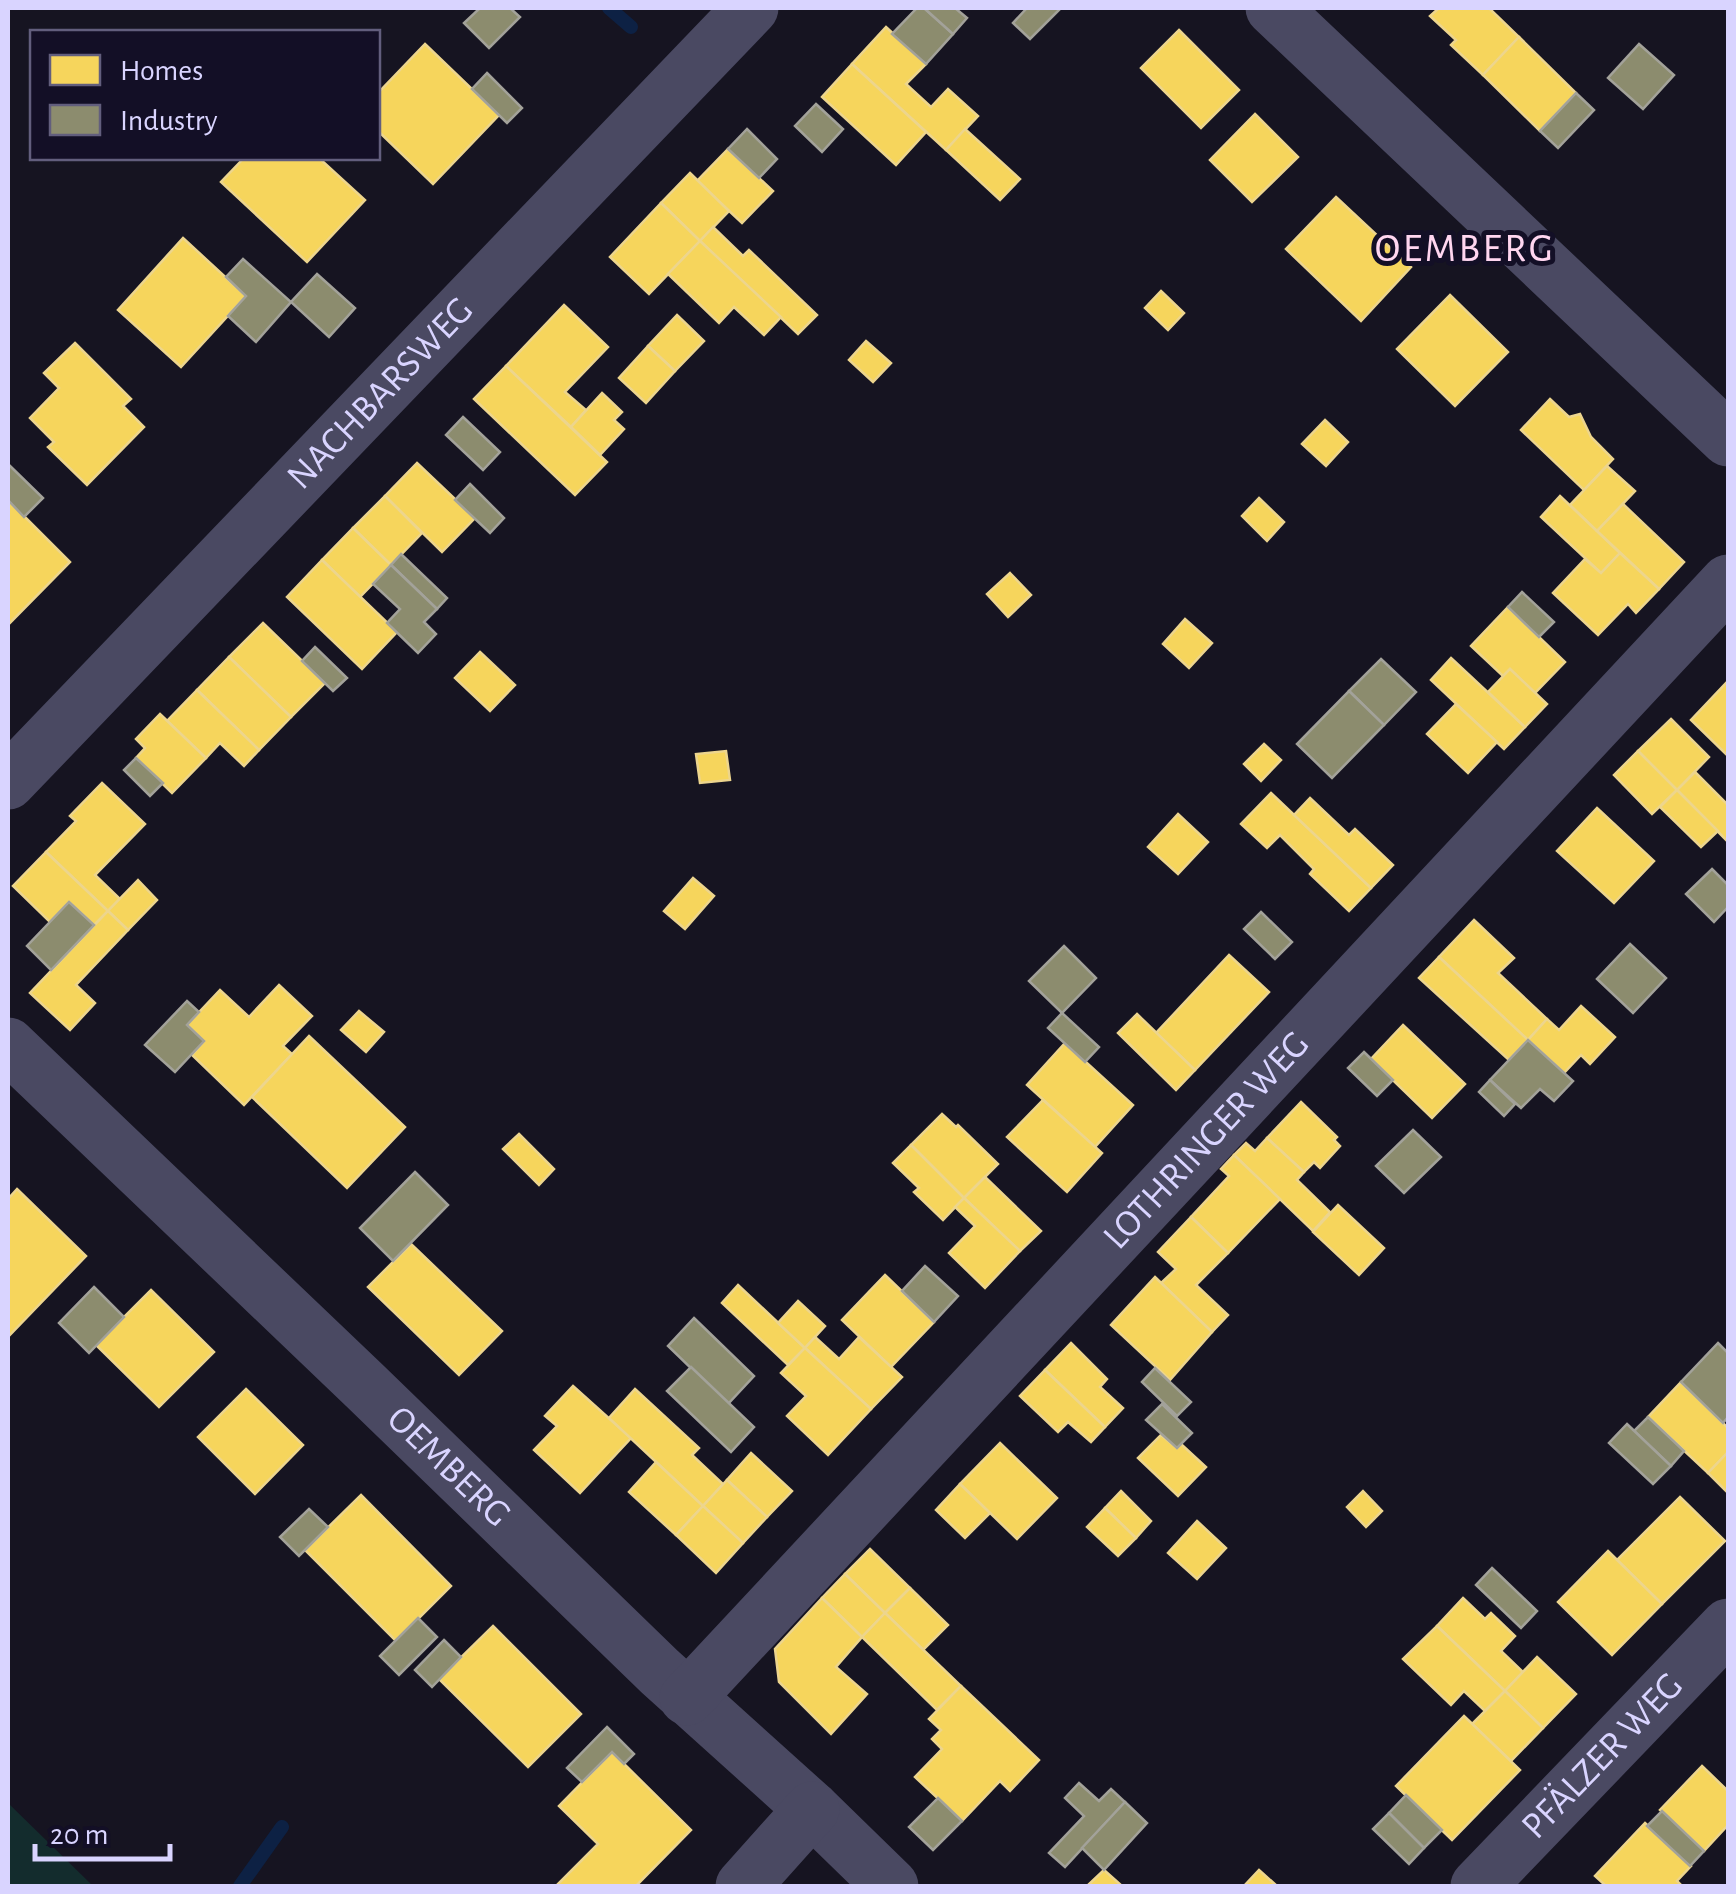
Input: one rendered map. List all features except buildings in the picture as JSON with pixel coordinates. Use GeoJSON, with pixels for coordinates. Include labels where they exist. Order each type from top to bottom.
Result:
{"type":"FeatureCollection","features":[{"type":"Feature","properties":{"kind":"street","name":"NACHBARSWEG"},"geometry":{"type":"LineString","coordinates":[[8,782],[752,8]]}},
{"type":"Feature","properties":{"kind":"street"},"geometry":{"type":"LineString","coordinates":[[1273,8],[1728,439]]}},
{"type":"Feature","properties":{"kind":"street","name":"LOTHRINGER WEG"},"geometry":{"type":"LineString","coordinates":[[687,1698],[1728,582]]}},
{"type":"Feature","properties":{"kind":"street","name":"OEMBERG"},"geometry":{"type":"LineString","coordinates":[[8,1045],[687,1698],[812,1809],[890,1886]]}},
{"type":"Feature","properties":{"kind":"street","name":"PFÄLZER WEG"},"geometry":{"type":"LineString","coordinates":[[1478,1886],[1728,1626]]}},
{"type":"Feature","properties":{"kind":"street"},"geometry":{"type":"LineString","coordinates":[[743,1886],[812,1809]]}},
{"type":"Feature","properties":{"kind":"green space"},"geometry":{"type":"Polygon","coordinates":[[[8,1803],[93,1886],[8,1886],[8,1803]]]}},
{"type":"Feature","properties":{"kind":"waterway"},"geometry":{"type":"LineString","coordinates":[[609,8],[631,27]]}},
{"type":"Feature","properties":{"kind":"waterway"},"geometry":{"type":"LineString","coordinates":[[240,1886],[282,1827]]}},
{"type":"Feature","properties":{"kind":"district","name":"OEMBERG"},"geometry":{"type":"Point","coordinates":[1465,249]}}]}
